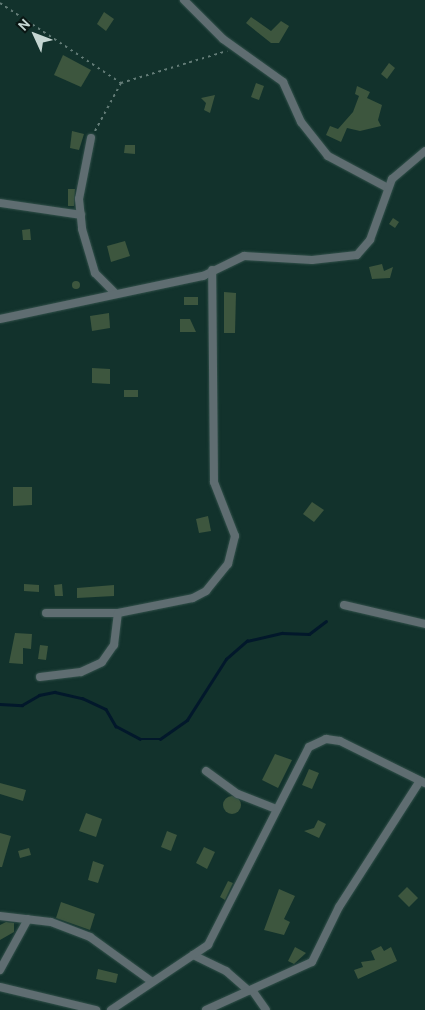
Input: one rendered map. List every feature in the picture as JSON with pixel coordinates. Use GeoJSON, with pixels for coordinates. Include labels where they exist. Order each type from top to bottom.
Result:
{"type":"FeatureCollection","features":[{"type":"Feature","properties":{"kind":"street"},"geometry":{"type":"LineString","coordinates":[[184,0],[236,49],[283,82],[301,122],[328,156],[386,187]]}},
{"type":"Feature","properties":{"kind":"street"},"geometry":{"type":"LineString","coordinates":[[91,138],[81,186],[81,216],[94,273],[114,292]]}},
{"type":"Feature","properties":{"kind":"street"},"geometry":{"type":"LineString","coordinates":[[0,319],[114,292],[187,280],[244,256],[312,260],[357,255],[370,240],[386,187],[425,151]]}},
{"type":"Feature","properties":{"kind":"street"},"geometry":{"type":"LineString","coordinates":[[0,203],[81,216]]}},
{"type":"Feature","properties":{"kind":"street"},"geometry":{"type":"LineString","coordinates":[[46,613],[118,613],[193,598],[217,579],[234,548],[235,536],[214,482],[209,368],[215,320],[212,270]]}},
{"type":"Feature","properties":{"kind":"street"},"geometry":{"type":"LineString","coordinates":[[344,605],[425,624]]}},
{"type":"Feature","properties":{"kind":"street"},"geometry":{"type":"LineString","coordinates":[[40,677],[81,672],[102,662],[114,645],[118,613]]}},
{"type":"Feature","properties":{"kind":"street"},"geometry":{"type":"LineString","coordinates":[[111,1010],[151,981],[193,956],[218,930],[300,758],[309,746],[326,739],[340,740],[423,782],[339,908],[312,962],[206,1010]]}},
{"type":"Feature","properties":{"kind":"street"},"geometry":{"type":"LineString","coordinates":[[206,771],[238,794],[276,808]]}},
{"type":"Feature","properties":{"kind":"street"},"geometry":{"type":"LineString","coordinates":[[0,916],[51,922],[90,937],[151,981]]}},
{"type":"Feature","properties":{"kind":"street"},"geometry":{"type":"LineString","coordinates":[[0,970],[28,919]]}},
{"type":"Feature","properties":{"kind":"street"},"geometry":{"type":"LineString","coordinates":[[193,956],[226,971],[251,991],[266,1010]]}},
{"type":"Feature","properties":{"kind":"street"},"geometry":{"type":"LineString","coordinates":[[0,986],[96,1010]]}},
{"type":"Feature","properties":{"kind":"path"},"geometry":{"type":"LineString","coordinates":[[0,3],[121,83]]}},
{"type":"Feature","properties":{"kind":"path"},"geometry":{"type":"LineString","coordinates":[[91,138],[121,83],[236,49]]}},
{"type":"Feature","properties":{"kind":"building"},"geometry":{"type":"Polygon","coordinates":[[[104,12],[114,19],[106,31],[97,24],[104,12]]]}},
{"type":"Feature","properties":{"kind":"building"},"geometry":{"type":"Polygon","coordinates":[[[251,17],[271,31],[281,21],[289,26],[279,43],[271,43],[246,23],[251,17]]]}},
{"type":"Feature","properties":{"kind":"building"},"geometry":{"type":"Polygon","coordinates":[[[63,55],[91,70],[81,87],[54,75],[63,55]]]}},
{"type":"Feature","properties":{"kind":"building"},"geometry":{"type":"Polygon","coordinates":[[[389,63],[395,68],[387,79],[381,74],[389,63]]]}},
{"type":"Feature","properties":{"kind":"building"},"geometry":{"type":"Polygon","coordinates":[[[256,83],[264,86],[259,100],[251,97],[256,83]]]}},
{"type":"Feature","properties":{"kind":"building"},"geometry":{"type":"Polygon","coordinates":[[[357,86],[370,92],[367,98],[382,105],[378,120],[381,126],[360,131],[347,128],[341,142],[326,135],[330,126],[338,129],[353,112],[359,96],[355,94],[357,86]]]}},
{"type":"Feature","properties":{"kind":"building"},"geometry":{"type":"Polygon","coordinates":[[[215,95],[210,113],[204,110],[206,103],[201,98],[215,95]]]}},
{"type":"Feature","properties":{"kind":"building"},"geometry":{"type":"Polygon","coordinates":[[[72,131],[84,134],[79,150],[70,148],[72,131]]]}},
{"type":"Feature","properties":{"kind":"building"},"geometry":{"type":"Polygon","coordinates":[[[125,145],[135,145],[135,154],[124,153],[125,145]]]}},
{"type":"Feature","properties":{"kind":"building"},"geometry":{"type":"Polygon","coordinates":[[[68,189],[75,189],[74,206],[68,206],[68,189]]]}},
{"type":"Feature","properties":{"kind":"building"},"geometry":{"type":"Polygon","coordinates":[[[393,218],[399,222],[395,228],[389,224],[393,218]]]}},
{"type":"Feature","properties":{"kind":"building"},"geometry":{"type":"Polygon","coordinates":[[[30,229],[31,240],[23,240],[22,230],[30,229]]]}},
{"type":"Feature","properties":{"kind":"building"},"geometry":{"type":"Polygon","coordinates":[[[125,241],[130,256],[111,262],[107,246],[125,241]]]}},
{"type":"Feature","properties":{"kind":"building"},"geometry":{"type":"Polygon","coordinates":[[[382,264],[384,271],[393,267],[390,278],[372,279],[369,267],[382,264]]]}},
{"type":"Feature","properties":{"kind":"building"},"geometry":{"type":"Polygon","coordinates":[[[76,281],[80,285],[76,289],[72,285],[76,281]]]}},
{"type":"Feature","properties":{"kind":"building"},"geometry":{"type":"Polygon","coordinates":[[[224,292],[236,293],[235,333],[224,333],[224,292]]]}},
{"type":"Feature","properties":{"kind":"building"},"geometry":{"type":"Polygon","coordinates":[[[184,297],[198,297],[198,305],[184,305],[184,297]]]}},
{"type":"Feature","properties":{"kind":"building"},"geometry":{"type":"Polygon","coordinates":[[[109,313],[110,328],[92,331],[90,316],[109,313]]]}},
{"type":"Feature","properties":{"kind":"building"},"geometry":{"type":"Polygon","coordinates":[[[180,319],[190,319],[196,332],[180,332],[180,319]]]}},
{"type":"Feature","properties":{"kind":"building"},"geometry":{"type":"Polygon","coordinates":[[[92,368],[110,369],[110,384],[92,383],[92,368]]]}},
{"type":"Feature","properties":{"kind":"building"},"geometry":{"type":"Polygon","coordinates":[[[124,390],[138,390],[138,397],[124,397],[124,390]]]}},
{"type":"Feature","properties":{"kind":"building"},"geometry":{"type":"Polygon","coordinates":[[[13,487],[32,487],[32,505],[13,506],[13,487]]]}},
{"type":"Feature","properties":{"kind":"building"},"geometry":{"type":"Polygon","coordinates":[[[312,502],[324,510],[314,522],[303,514],[312,502]]]}},
{"type":"Feature","properties":{"kind":"building"},"geometry":{"type":"Polygon","coordinates":[[[208,516],[211,531],[199,533],[196,519],[208,516]]]}},
{"type":"Feature","properties":{"kind":"building"},"geometry":{"type":"Polygon","coordinates":[[[24,584],[39,585],[39,592],[24,591],[24,584]]]}},
{"type":"Feature","properties":{"kind":"building"},"geometry":{"type":"Polygon","coordinates":[[[62,584],[63,596],[55,596],[54,585],[62,584]]]}},
{"type":"Feature","properties":{"kind":"building"},"geometry":{"type":"Polygon","coordinates":[[[114,585],[114,596],[77,598],[77,588],[114,585]]]}},
{"type":"Feature","properties":{"kind":"building"},"geometry":{"type":"Polygon","coordinates":[[[15,633],[32,634],[31,649],[23,648],[23,664],[9,663],[15,633]]]}},
{"type":"Feature","properties":{"kind":"building"},"geometry":{"type":"Polygon","coordinates":[[[40,645],[48,646],[46,660],[38,659],[40,645]]]}},
{"type":"Feature","properties":{"kind":"building"},"geometry":{"type":"Polygon","coordinates":[[[275,754],[292,760],[278,788],[262,780],[275,754]]]}},
{"type":"Feature","properties":{"kind":"building"},"geometry":{"type":"Polygon","coordinates":[[[309,769],[319,773],[312,789],[302,785],[309,769]]]}},
{"type":"Feature","properties":{"kind":"building"},"geometry":{"type":"Polygon","coordinates":[[[0,783],[26,790],[23,801],[0,794],[0,783]]]}},
{"type":"Feature","properties":{"kind":"building"},"geometry":{"type":"Polygon","coordinates":[[[232,796],[238,799],[241,805],[238,811],[232,814],[226,811],[223,805],[226,799],[232,796]]]}},
{"type":"Feature","properties":{"kind":"building"},"geometry":{"type":"Polygon","coordinates":[[[86,813],[102,819],[96,837],[79,831],[86,813]]]}},
{"type":"Feature","properties":{"kind":"building"},"geometry":{"type":"Polygon","coordinates":[[[318,820],[326,824],[319,838],[304,831],[314,828],[318,820]]]}},
{"type":"Feature","properties":{"kind":"building"},"geometry":{"type":"Polygon","coordinates":[[[167,831],[177,835],[171,851],[161,847],[167,831]]]}},
{"type":"Feature","properties":{"kind":"building"},"geometry":{"type":"Polygon","coordinates":[[[0,833],[11,836],[2,867],[0,867],[0,833]]]}},
{"type":"Feature","properties":{"kind":"building"},"geometry":{"type":"Polygon","coordinates":[[[204,847],[215,852],[207,869],[196,863],[204,847]]]}},
{"type":"Feature","properties":{"kind":"building"},"geometry":{"type":"Polygon","coordinates":[[[29,848],[31,855],[20,858],[18,851],[29,848]]]}},
{"type":"Feature","properties":{"kind":"building"},"geometry":{"type":"Polygon","coordinates":[[[93,861],[104,865],[98,883],[88,880],[93,861]]]}},
{"type":"Feature","properties":{"kind":"building"},"geometry":{"type":"Polygon","coordinates":[[[228,881],[233,883],[225,900],[220,897],[228,881]]]}},
{"type":"Feature","properties":{"kind":"building"},"geometry":{"type":"Polygon","coordinates":[[[407,887],[418,898],[409,907],[398,896],[407,887]]]}},
{"type":"Feature","properties":{"kind":"building"},"geometry":{"type":"Polygon","coordinates":[[[279,889],[295,896],[284,919],[290,922],[284,935],[264,930],[279,889]]]}},
{"type":"Feature","properties":{"kind":"building"},"geometry":{"type":"Polygon","coordinates":[[[61,902],[95,914],[90,930],[56,918],[61,902]]]}},
{"type":"Feature","properties":{"kind":"building"},"geometry":{"type":"Polygon","coordinates":[[[6,922],[14,923],[14,932],[0,940],[0,925],[6,922]]]}},
{"type":"Feature","properties":{"kind":"building"},"geometry":{"type":"Polygon","coordinates":[[[381,946],[384,951],[391,947],[397,961],[358,979],[354,970],[363,967],[361,962],[375,960],[371,951],[381,946]]]}},
{"type":"Feature","properties":{"kind":"building"},"geometry":{"type":"Polygon","coordinates":[[[295,947],[306,953],[294,964],[288,961],[295,947]]]}},
{"type":"Feature","properties":{"kind":"building"},"geometry":{"type":"Polygon","coordinates":[[[98,969],[118,974],[116,983],[96,979],[98,969]]]}},
{"type":"Feature","properties":{"kind":"waterway"},"geometry":{"type":"LineString","coordinates":[[0,704],[22,705],[39,695],[55,692],[82,698],[106,709],[116,726],[140,739],[160,739],[187,720],[226,659],[247,641],[282,633],[309,634],[326,621]]}}]}
